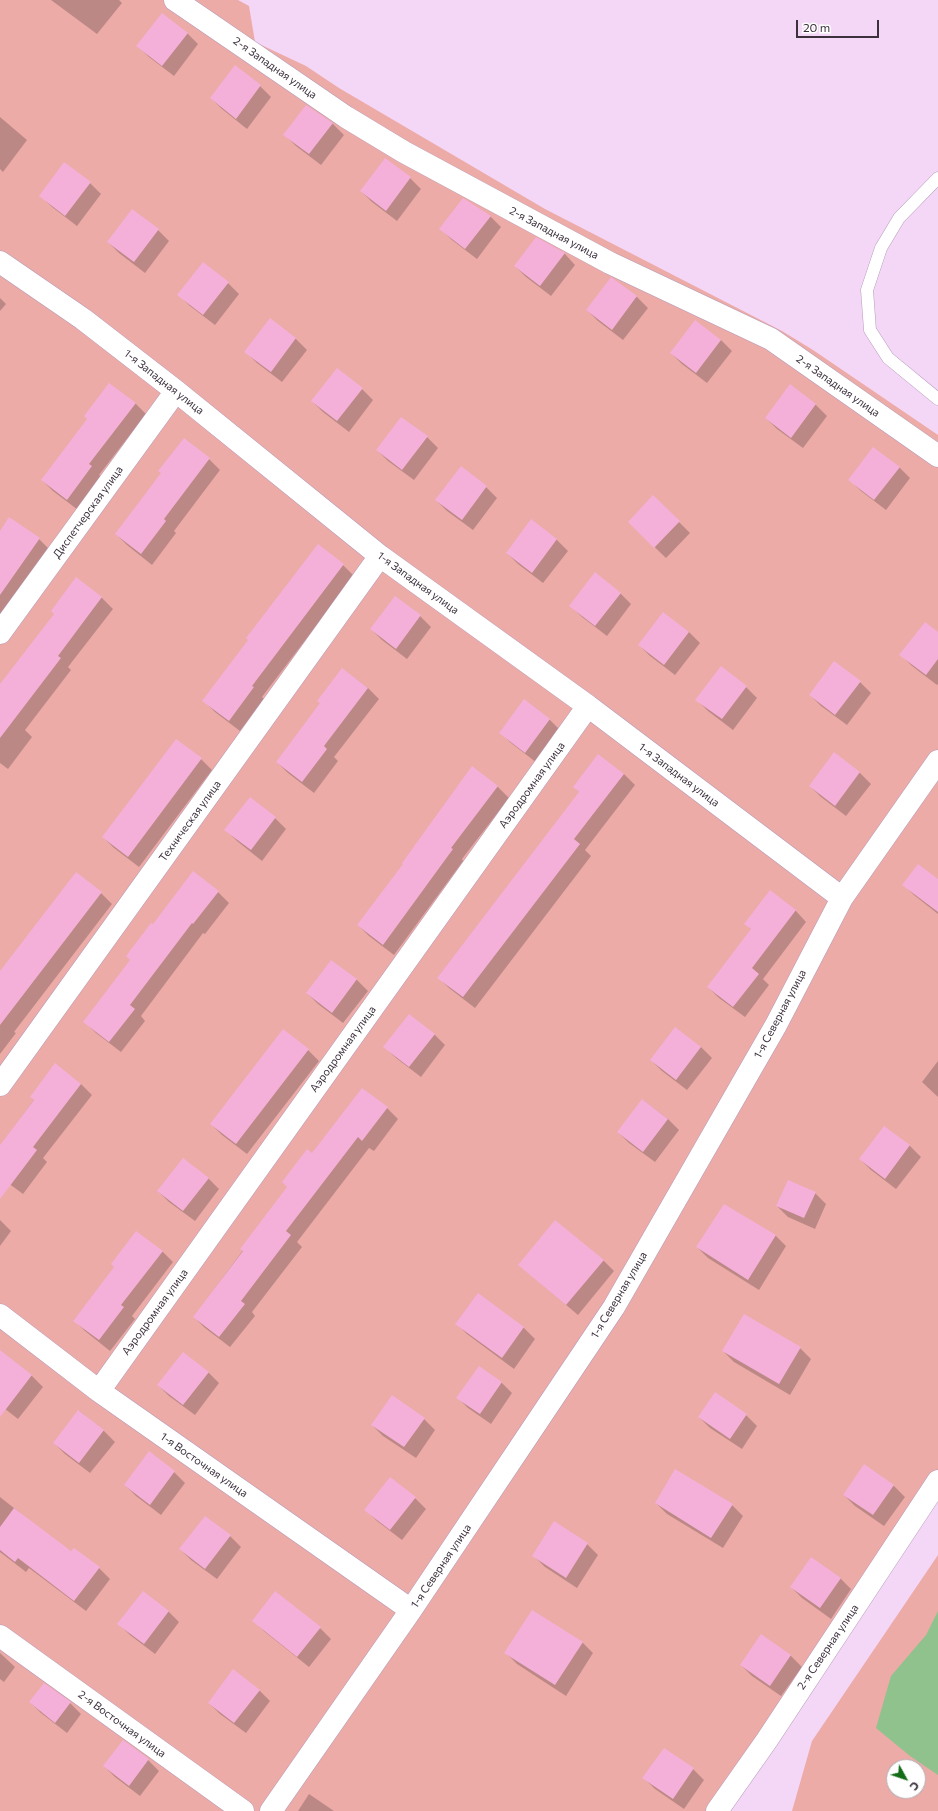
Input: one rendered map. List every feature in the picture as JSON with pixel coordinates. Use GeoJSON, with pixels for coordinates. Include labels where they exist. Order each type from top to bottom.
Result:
{"type":"FeatureCollection","features":[{"type":"Feature","properties":{"kind":"street","name":"2-я Западная улица"},"geometry":{"type":"LineString","coordinates":[[175,0],[346,117],[404,152],[610,263],[771,339],[938,456]]}},
{"type":"Feature","properties":{"kind":"street","name":"1-я Западная улица"},"geometry":{"type":"LineString","coordinates":[[0,262],[83,320],[176,391],[380,556],[588,706],[842,898]]}},
{"type":"Feature","properties":{"kind":"street","name":"Диспетчерская улица"},"geometry":{"type":"LineString","coordinates":[[0,633],[176,391]]}},
{"type":"Feature","properties":{"kind":"street","name":"Техническая улица"},"geometry":{"type":"LineString","coordinates":[[0,1085],[380,556]]}},
{"type":"Feature","properties":{"kind":"street","name":"Аэродромная улица"},"geometry":{"type":"LineString","coordinates":[[99,1391],[588,706]]}},
{"type":"Feature","properties":{"kind":"street","name":"1-я Северная улица"},"geometry":{"type":"LineString","coordinates":[[271,1811],[411,1610],[614,1307],[776,1025],[842,898],[938,761]]}},
{"type":"Feature","properties":{"kind":"street","name":"1-я Восточная улица"},"geometry":{"type":"LineString","coordinates":[[0,1315],[99,1391],[411,1610]]}},
{"type":"Feature","properties":{"kind":"street","name":"2-я Северная улица"},"geometry":{"type":"LineString","coordinates":[[717,1811],[767,1740],[938,1481]]}},
{"type":"Feature","properties":{"kind":"street","name":"2-я Восточная улица"},"geometry":{"type":"LineString","coordinates":[[0,1636],[243,1811]]}},
{"type":"Feature","properties":{"kind":"lane"},"geometry":{"type":"LineString","coordinates":[[938,178],[899,218],[881,248],[867,290],[870,330],[888,358],[938,399]]}},
{"type":"Feature","properties":{"kind":"shaded area"},"geometry":{"type":"Polygon","coordinates":[[[0,0],[238,0],[249,6],[255,42],[306,66],[339,88],[545,209],[782,331],[813,350],[938,435],[938,1485],[714,1811],[0,1811],[0,0]]]}},
{"type":"Feature","properties":{"kind":"shaded area"},"geometry":{"type":"Polygon","coordinates":[[[938,1555],[938,1811],[792,1811],[812,1741],[938,1555]]]}},
{"type":"Feature","properties":{"kind":"shaded area"},"geometry":{"type":"Polygon","coordinates":[[[938,1611],[938,1775],[926,1767],[926,1759],[914,1759],[876,1728],[891,1676],[926,1635],[938,1611]]]}},
{"type":"Feature","properties":{"kind":"building"},"geometry":{"type":"Polygon","coordinates":[[[162,13],[188,33],[162,66],[136,46],[162,13]]]}},
{"type":"Feature","properties":{"kind":"building"},"geometry":{"type":"Polygon","coordinates":[[[235,65],[261,85],[236,119],[210,98],[235,65]]]}},
{"type":"Feature","properties":{"kind":"building"},"geometry":{"type":"Polygon","coordinates":[[[306,105],[333,123],[309,154],[283,135],[306,105]]]}},
{"type":"Feature","properties":{"kind":"building"},"geometry":{"type":"Polygon","coordinates":[[[385,158],[411,177],[386,211],[360,191],[385,158]]]}},
{"type":"Feature","properties":{"kind":"building"},"geometry":{"type":"Polygon","coordinates":[[[64,162],[91,182],[65,216],[39,196],[64,162]]]}},
{"type":"Feature","properties":{"kind":"building"},"geometry":{"type":"Polygon","coordinates":[[[463,198],[491,216],[465,249],[439,229],[463,198]]]}},
{"type":"Feature","properties":{"kind":"building"},"geometry":{"type":"Polygon","coordinates":[[[132,209],[159,229],[134,262],[107,242],[132,209]]]}},
{"type":"Feature","properties":{"kind":"building"},"geometry":{"type":"Polygon","coordinates":[[[536,237],[565,253],[540,286],[514,266],[536,237]]]}},
{"type":"Feature","properties":{"kind":"building"},"geometry":{"type":"Polygon","coordinates":[[[203,262],[229,282],[203,315],[177,295],[203,262]]]}},
{"type":"Feature","properties":{"kind":"building"},"geometry":{"type":"Polygon","coordinates":[[[611,277],[637,296],[612,330],[586,310],[611,277]]]}},
{"type":"Feature","properties":{"kind":"building"},"geometry":{"type":"Polygon","coordinates":[[[270,318],[296,338],[271,372],[244,352],[270,318]]]}},
{"type":"Feature","properties":{"kind":"building"},"geometry":{"type":"Polygon","coordinates":[[[695,320],[721,340],[696,373],[670,353],[695,320]]]}},
{"type":"Feature","properties":{"kind":"building"},"geometry":{"type":"Polygon","coordinates":[[[337,368],[363,388],[337,421],[311,401],[337,368]]]}},
{"type":"Feature","properties":{"kind":"building"},"geometry":{"type":"Polygon","coordinates":[[[109,383],[136,403],[89,464],[92,466],[67,500],[41,480],[87,419],[84,416],[109,383]]]}},
{"type":"Feature","properties":{"kind":"building"},"geometry":{"type":"Polygon","coordinates":[[[790,384],[816,404],[791,438],[765,418],[790,384]]]}},
{"type":"Feature","properties":{"kind":"building"},"geometry":{"type":"Polygon","coordinates":[[[401,417],[428,436],[402,470],[376,450],[401,417]]]}},
{"type":"Feature","properties":{"kind":"building"},"geometry":{"type":"Polygon","coordinates":[[[184,438],[210,458],[164,519],[166,521],[141,554],[115,534],[161,473],[158,471],[184,438]]]}},
{"type":"Feature","properties":{"kind":"building"},"geometry":{"type":"Polygon","coordinates":[[[873,447],[900,467],[874,500],[848,480],[873,447]]]}},
{"type":"Feature","properties":{"kind":"building"},"geometry":{"type":"Polygon","coordinates":[[[461,466],[487,486],[462,520],[435,500],[461,466]]]}},
{"type":"Feature","properties":{"kind":"building"},"geometry":{"type":"Polygon","coordinates":[[[653,495],[680,521],[654,548],[628,522],[653,495]]]}},
{"type":"Feature","properties":{"kind":"building"},"geometry":{"type":"Polygon","coordinates":[[[9,517],[40,538],[0,595],[0,531],[9,517]]]}},
{"type":"Feature","properties":{"kind":"building"},"geometry":{"type":"Polygon","coordinates":[[[531,519],[557,539],[532,573],[506,553],[531,519]]]}},
{"type":"Feature","properties":{"kind":"building"},"geometry":{"type":"Polygon","coordinates":[[[318,544],[344,564],[252,686],[254,687],[229,721],[202,701],[248,640],[246,638],[318,544]]]}},
{"type":"Feature","properties":{"kind":"building"},"geometry":{"type":"Polygon","coordinates":[[[595,572],[621,593],[595,626],[569,606],[595,572]]]}},
{"type":"Feature","properties":{"kind":"building"},"geometry":{"type":"Polygon","coordinates":[[[76,577],[102,597],[58,656],[61,658],[0,738],[0,684],[54,614],[51,611],[76,577]]]}},
{"type":"Feature","properties":{"kind":"building"},"geometry":{"type":"Polygon","coordinates":[[[395,596],[421,615],[396,649],[370,629],[395,596]]]}},
{"type":"Feature","properties":{"kind":"building"},"geometry":{"type":"Polygon","coordinates":[[[663,612],[689,632],[664,665],[638,645],[663,612]]]}},
{"type":"Feature","properties":{"kind":"building"},"geometry":{"type":"Polygon","coordinates":[[[925,622],[938,632],[938,659],[926,675],[899,655],[925,622]]]}},
{"type":"Feature","properties":{"kind":"building"},"geometry":{"type":"Polygon","coordinates":[[[834,661],[861,681],[835,715],[809,695],[834,661]]]}},
{"type":"Feature","properties":{"kind":"building"},"geometry":{"type":"Polygon","coordinates":[[[721,666],[747,686],[722,719],[695,700],[721,666]]]}},
{"type":"Feature","properties":{"kind":"building"},"geometry":{"type":"Polygon","coordinates":[[[342,668],[368,688],[324,746],[327,749],[302,782],[276,762],[320,703],[317,701],[342,668]]]}},
{"type":"Feature","properties":{"kind":"building"},"geometry":{"type":"Polygon","coordinates":[[[524,699],[550,719],[525,753],[499,733],[524,699]]]}},
{"type":"Feature","properties":{"kind":"building"},"geometry":{"type":"Polygon","coordinates":[[[176,739],[202,758],[128,857],[102,837],[176,739]]]}},
{"type":"Feature","properties":{"kind":"building"},"geometry":{"type":"Polygon","coordinates":[[[834,752],[860,772],[835,806],[809,786],[834,752]]]}},
{"type":"Feature","properties":{"kind":"building"},"geometry":{"type":"Polygon","coordinates":[[[598,754],[624,774],[574,839],[580,844],[463,997],[437,978],[579,792],[573,787],[598,754]]]}},
{"type":"Feature","properties":{"kind":"building"},"geometry":{"type":"Polygon","coordinates":[[[472,766],[498,786],[451,848],[453,849],[383,945],[357,925],[403,864],[402,863],[472,766]]]}},
{"type":"Feature","properties":{"kind":"building"},"geometry":{"type":"Polygon","coordinates":[[[250,797],[276,817],[251,850],[224,830],[250,797]]]}},
{"type":"Feature","properties":{"kind":"building"},"geometry":{"type":"Polygon","coordinates":[[[918,864],[938,879],[938,912],[902,885],[918,864]]]}},
{"type":"Feature","properties":{"kind":"building"},"geometry":{"type":"Polygon","coordinates":[[[193,871],[219,891],[193,924],[192,923],[130,1005],[135,1009],[109,1042],[83,1022],[130,960],[126,956],[151,923],[153,924],[193,871]]]}},
{"type":"Feature","properties":{"kind":"building"},"geometry":{"type":"Polygon","coordinates":[[[76,872],[102,892],[0,1025],[0,971],[76,872]]]}},
{"type":"Feature","properties":{"kind":"building"},"geometry":{"type":"Polygon","coordinates":[[[770,890],[796,910],[752,968],[759,974],[733,1007],[707,987],[751,929],[744,924],[770,890]]]}},
{"type":"Feature","properties":{"kind":"building"},"geometry":{"type":"Polygon","coordinates":[[[331,960],[357,979],[332,1013],[306,993],[331,960]]]}},
{"type":"Feature","properties":{"kind":"building"},"geometry":{"type":"Polygon","coordinates":[[[409,1014],[435,1034],[409,1067],[383,1047],[409,1014]]]}},
{"type":"Feature","properties":{"kind":"building"},"geometry":{"type":"Polygon","coordinates":[[[675,1027],[701,1047],[676,1080],[650,1060],[675,1027]]]}},
{"type":"Feature","properties":{"kind":"building"},"geometry":{"type":"Polygon","coordinates":[[[283,1029],[309,1049],[236,1144],[210,1124],[283,1029]]]}},
{"type":"Feature","properties":{"kind":"building"},"geometry":{"type":"Polygon","coordinates":[[[55,1063],[81,1084],[33,1147],[37,1150],[0,1199],[0,1145],[34,1100],[30,1097],[55,1063]]]}},
{"type":"Feature","properties":{"kind":"building"},"geometry":{"type":"Polygon","coordinates":[[[362,1088],[388,1107],[362,1141],[358,1137],[286,1231],[291,1235],[241,1301],[245,1304],[219,1337],[193,1317],[243,1251],[240,1249],[287,1187],[282,1182],[307,1149],[312,1153],[362,1088]]]}},
{"type":"Feature","properties":{"kind":"building"},"geometry":{"type":"Polygon","coordinates":[[[642,1099],[668,1119],[643,1152],[617,1132],[642,1099]]]}},
{"type":"Feature","properties":{"kind":"building"},"geometry":{"type":"Polygon","coordinates":[[[884,1126],[910,1145],[885,1179],[859,1159],[884,1126]]]}},
{"type":"Feature","properties":{"kind":"building"},"geometry":{"type":"Polygon","coordinates":[[[183,1158],[209,1178],[183,1211],[157,1191],[183,1158]]]}},
{"type":"Feature","properties":{"kind":"building"},"geometry":{"type":"Polygon","coordinates":[[[788,1180],[816,1192],[804,1218],[776,1206],[788,1180]]]}},
{"type":"Feature","properties":{"kind":"building"},"geometry":{"type":"Polygon","coordinates":[[[724,1204],[776,1235],[748,1280],[696,1247],[724,1204]]]}},
{"type":"Feature","properties":{"kind":"building"},"geometry":{"type":"Polygon","coordinates":[[[555,1220],[604,1260],[566,1305],[518,1265],[555,1220]]]}},
{"type":"Feature","properties":{"kind":"building"},"geometry":{"type":"Polygon","coordinates":[[[136,1231],[163,1251],[121,1305],[124,1307],[99,1340],[73,1321],[114,1267],[111,1264],[136,1231]]]}},
{"type":"Feature","properties":{"kind":"building"},"geometry":{"type":"Polygon","coordinates":[[[478,1293],[524,1327],[502,1358],[455,1324],[478,1293]]]}},
{"type":"Feature","properties":{"kind":"building"},"geometry":{"type":"Polygon","coordinates":[[[744,1314],[801,1347],[779,1384],[722,1351],[744,1314]]]}},
{"type":"Feature","properties":{"kind":"building"},"geometry":{"type":"Polygon","coordinates":[[[0,1350],[32,1375],[0,1417],[0,1350]]]}},
{"type":"Feature","properties":{"kind":"building"},"geometry":{"type":"Polygon","coordinates":[[[183,1352],[209,1372],[183,1405],[157,1385],[183,1352]]]}},
{"type":"Feature","properties":{"kind":"building"},"geometry":{"type":"Polygon","coordinates":[[[479,1366],[502,1382],[480,1414],[456,1398],[479,1366]]]}},
{"type":"Feature","properties":{"kind":"building"},"geometry":{"type":"Polygon","coordinates":[[[715,1392],[747,1414],[730,1439],[698,1417],[715,1392]]]}},
{"type":"Feature","properties":{"kind":"building"},"geometry":{"type":"Polygon","coordinates":[[[392,1395],[425,1418],[404,1447],[371,1425],[392,1395]]]}},
{"type":"Feature","properties":{"kind":"building"},"geometry":{"type":"Polygon","coordinates":[[[78,1410],[104,1430],[79,1463],[53,1443],[78,1410]]]}},
{"type":"Feature","properties":{"kind":"building"},"geometry":{"type":"Polygon","coordinates":[[[149,1451],[175,1471],[150,1505],[124,1485],[149,1451]]]}},
{"type":"Feature","properties":{"kind":"building"},"geometry":{"type":"Polygon","coordinates":[[[864,1464],[894,1485],[873,1515],[843,1495],[864,1464]]]}},
{"type":"Feature","properties":{"kind":"building"},"geometry":{"type":"Polygon","coordinates":[[[675,1469],[733,1504],[711,1538],[655,1503],[675,1469]]]}},
{"type":"Feature","properties":{"kind":"building"},"geometry":{"type":"Polygon","coordinates":[[[390,1477],[416,1497],[390,1530],[364,1510],[390,1477]]]}},
{"type":"Feature","properties":{"kind":"building"},"geometry":{"type":"Polygon","coordinates":[[[14,1508],[71,1551],[74,1548],[100,1567],[74,1601],[18,1558],[15,1562],[0,1550],[0,1527],[14,1508]]]}},
{"type":"Feature","properties":{"kind":"building"},"geometry":{"type":"Polygon","coordinates":[[[205,1516],[231,1535],[205,1569],[179,1549],[205,1516]]]}},
{"type":"Feature","properties":{"kind":"building"},"geometry":{"type":"Polygon","coordinates":[[[554,1521],[588,1543],[566,1578],[532,1556],[554,1521]]]}},
{"type":"Feature","properties":{"kind":"building"},"geometry":{"type":"Polygon","coordinates":[[[811,1557],[841,1578],[820,1608],[790,1587],[811,1557]]]}},
{"type":"Feature","properties":{"kind":"building"},"geometry":{"type":"Polygon","coordinates":[[[143,1591],[169,1611],[144,1644],[117,1624],[143,1591]]]}},
{"type":"Feature","properties":{"kind":"building"},"geometry":{"type":"Polygon","coordinates":[[[275,1591],[321,1627],[297,1657],[252,1621],[275,1591]]]}},
{"type":"Feature","properties":{"kind":"building"},"geometry":{"type":"Polygon","coordinates":[[[532,1610],[583,1642],[555,1685],[504,1653],[532,1610]]]}},
{"type":"Feature","properties":{"kind":"building"},"geometry":{"type":"Polygon","coordinates":[[[761,1634],[791,1655],[770,1686],[740,1665],[761,1634]]]}},
{"type":"Feature","properties":{"kind":"building"},"geometry":{"type":"Polygon","coordinates":[[[233,1669],[260,1690],[234,1723],[208,1703],[233,1669]]]}},
{"type":"Feature","properties":{"kind":"building"},"geometry":{"type":"Polygon","coordinates":[[[44,1683],[71,1702],[55,1723],[29,1702],[44,1683]]]}},
{"type":"Feature","properties":{"kind":"building"},"geometry":{"type":"Polygon","coordinates":[[[123,1740],[149,1759],[129,1786],[103,1766],[123,1740]]]}},
{"type":"Feature","properties":{"kind":"building"},"geometry":{"type":"Polygon","coordinates":[[[664,1748],[694,1768],[673,1799],[642,1778],[664,1748]]]}}]}
